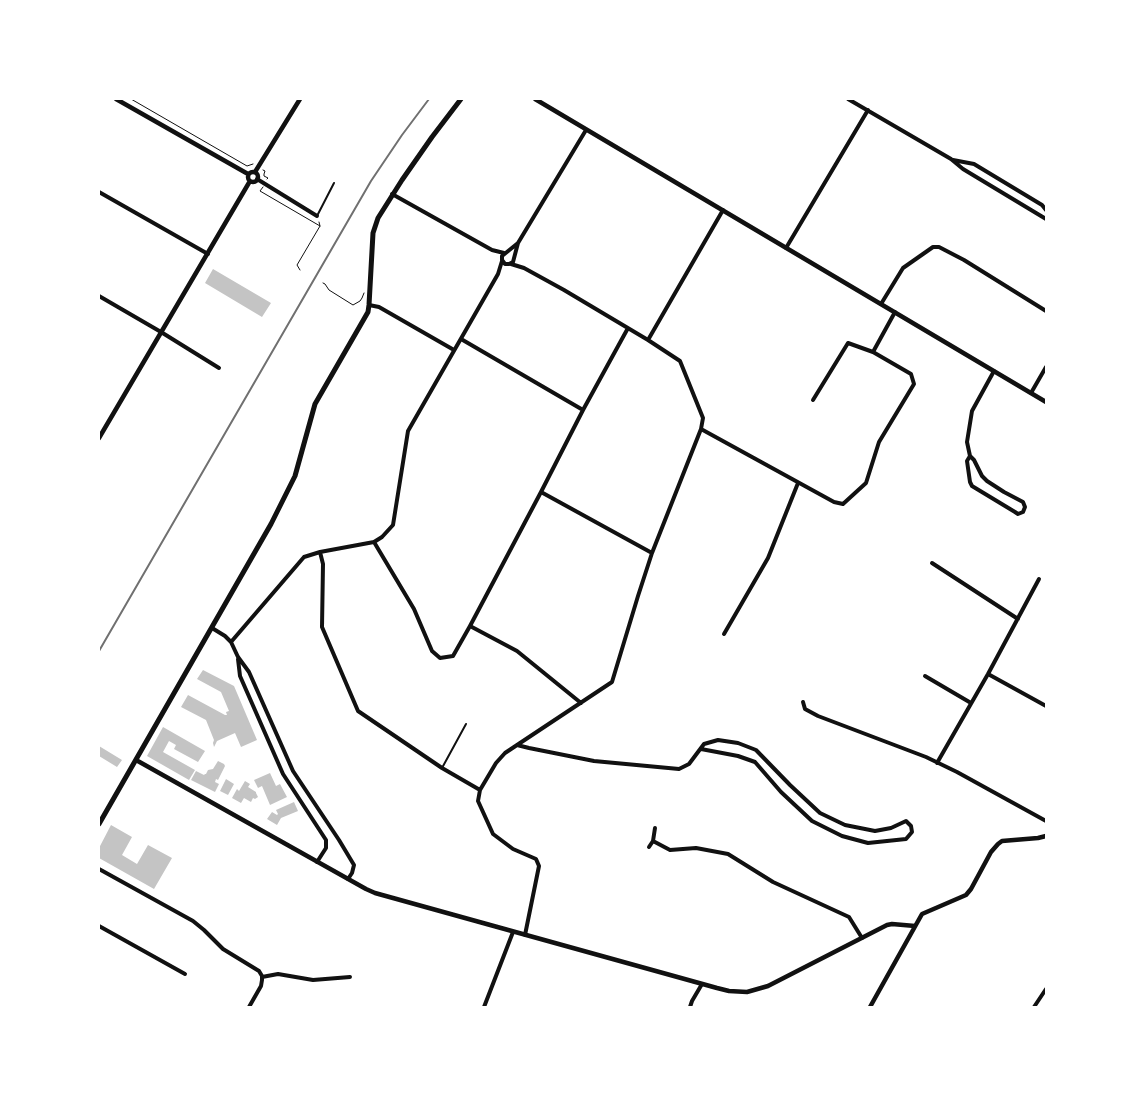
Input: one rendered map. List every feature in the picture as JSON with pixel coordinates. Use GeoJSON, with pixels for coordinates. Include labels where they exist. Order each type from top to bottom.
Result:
{"type":"FeatureCollection","features":[{"type":"Feature","properties":{"kind":"main road"},"geometry":{"type":"LineString","coordinates":[[99,824],[271,524],[298,468],[315,404],[364,319],[370,305],[374,228],[378,218],[392,194],[432,136],[461,99]]}},
{"type":"Feature","properties":{"kind":"street"},"geometry":{"type":"LineString","coordinates":[[116,99],[248,174],[256,172]]}},
{"type":"Feature","properties":{"kind":"street"},"geometry":{"type":"LineString","coordinates":[[257,179],[258,175],[256,172],[300,99]]}},
{"type":"Feature","properties":{"kind":"street"},"geometry":{"type":"LineString","coordinates":[[535,99],[1046,402]]}},
{"type":"Feature","properties":{"kind":"street"},"geometry":{"type":"LineString","coordinates":[[848,99],[951,159],[963,169],[1046,219]]}},
{"type":"Feature","properties":{"kind":"street"},"geometry":{"type":"LineString","coordinates":[[786,248],[868,110]]}},
{"type":"Feature","properties":{"kind":"street"},"geometry":{"type":"LineString","coordinates":[[498,274],[513,262],[518,243],[586,130]]}},
{"type":"Feature","properties":{"kind":"street"},"geometry":{"type":"LineString","coordinates":[[951,159],[974,164],[1042,205],[1046,210]]}},
{"type":"Feature","properties":{"kind":"street"},"geometry":{"type":"LineString","coordinates":[[248,174],[250,181]]}},
{"type":"Feature","properties":{"kind":"street"},"geometry":{"type":"LineString","coordinates":[[250,181],[254,182],[257,179]]}},
{"type":"Feature","properties":{"kind":"street"},"geometry":{"type":"LineString","coordinates":[[257,179],[317,216]]}},
{"type":"Feature","properties":{"kind":"street"},"geometry":{"type":"LineString","coordinates":[[99,438],[250,181]]}},
{"type":"Feature","properties":{"kind":"street"},"geometry":{"type":"LineString","coordinates":[[99,192],[208,254]]}},
{"type":"Feature","properties":{"kind":"street"},"geometry":{"type":"LineString","coordinates":[[392,194],[492,250],[505,264],[524,268],[628,328],[680,361],[702,418],[701,429],[652,553],[612,682],[506,753],[496,763],[480,790],[478,801],[493,834],[513,849],[536,859],[539,866],[525,935]]}},
{"type":"Feature","properties":{"kind":"street"},"geometry":{"type":"LineString","coordinates":[[648,340],[723,210]]}},
{"type":"Feature","properties":{"kind":"street"},"geometry":{"type":"LineString","coordinates":[[231,642],[304,557],[320,552],[374,542],[382,537],[393,525],[408,431],[498,274],[502,256],[518,243]]}},
{"type":"Feature","properties":{"kind":"street"},"geometry":{"type":"LineString","coordinates":[[881,304],[903,268],[933,248],[939,247],[964,260],[1046,311]]}},
{"type":"Feature","properties":{"kind":"street"},"geometry":{"type":"LineString","coordinates":[[492,250],[511,253],[524,268]]}},
{"type":"Feature","properties":{"kind":"street"},"geometry":{"type":"LineString","coordinates":[[99,296],[219,368]]}},
{"type":"Feature","properties":{"kind":"street"},"geometry":{"type":"LineString","coordinates":[[370,305],[379,307],[454,350]]}},
{"type":"Feature","properties":{"kind":"street"},"geometry":{"type":"LineString","coordinates":[[873,352],[895,312]]}},
{"type":"Feature","properties":{"kind":"street"},"geometry":{"type":"LineString","coordinates":[[374,542],[414,609],[432,651],[440,658],[452,656],[470,626],[628,328]]}},
{"type":"Feature","properties":{"kind":"street"},"geometry":{"type":"LineString","coordinates":[[461,339],[583,410]]}},
{"type":"Feature","properties":{"kind":"street"},"geometry":{"type":"LineString","coordinates":[[701,429],[798,483],[834,502],[843,504],[866,484],[879,442],[914,384],[911,374],[873,352],[848,343],[814,400]]}},
{"type":"Feature","properties":{"kind":"street"},"geometry":{"type":"LineString","coordinates":[[1031,393],[1046,367]]}},
{"type":"Feature","properties":{"kind":"street"},"geometry":{"type":"LineString","coordinates":[[970,456],[967,462],[972,486],[1018,514],[1023,512],[1025,507],[1023,502],[987,481],[982,476],[970,456],[967,442],[972,410],[994,371]]}},
{"type":"Feature","properties":{"kind":"street"},"geometry":{"type":"LineString","coordinates":[[724,634],[768,558],[798,483]]}},
{"type":"Feature","properties":{"kind":"street"},"geometry":{"type":"LineString","coordinates":[[541,492],[652,553]]}},
{"type":"Feature","properties":{"kind":"street"},"geometry":{"type":"LineString","coordinates":[[320,552],[323,564],[322,627],[358,711],[442,768],[480,790]]}},
{"type":"Feature","properties":{"kind":"street"},"geometry":{"type":"LineString","coordinates":[[932,563],[1018,619]]}},
{"type":"Feature","properties":{"kind":"street"},"geometry":{"type":"LineString","coordinates":[[937,763],[1039,579]]}},
{"type":"Feature","properties":{"kind":"street"},"geometry":{"type":"LineString","coordinates":[[470,626],[517,651],[581,703]]}},
{"type":"Feature","properties":{"kind":"street"},"geometry":{"type":"LineString","coordinates":[[212,628],[231,642],[238,657],[249,672],[293,771],[354,865],[348,879]]}},
{"type":"Feature","properties":{"kind":"street"},"geometry":{"type":"LineString","coordinates":[[238,657],[240,676],[283,774],[326,840],[326,848],[317,862]]}},
{"type":"Feature","properties":{"kind":"street"},"geometry":{"type":"LineString","coordinates":[[988,674],[1046,706]]}},
{"type":"Feature","properties":{"kind":"street"},"geometry":{"type":"LineString","coordinates":[[925,676],[971,703]]}},
{"type":"Feature","properties":{"kind":"street"},"geometry":{"type":"LineString","coordinates":[[803,702],[805,709],[818,716],[957,772],[1046,822]]}},
{"type":"Feature","properties":{"kind":"street"},"geometry":{"type":"LineString","coordinates":[[517,745],[594,761],[679,769],[689,764],[704,744],[718,740],[738,743],[756,750],[820,813],[845,825],[875,831],[891,828],[906,821],[911,826],[912,832],[906,839],[868,843],[842,836],[812,821],[781,792],[755,762],[738,756],[701,749]]}},
{"type":"Feature","properties":{"kind":"street"},"geometry":{"type":"LineString","coordinates":[[136,760],[317,862],[382,896],[729,990],[747,992],[780,981],[887,925],[915,926]]}},
{"type":"Feature","properties":{"kind":"street"},"geometry":{"type":"LineString","coordinates":[[648,847],[653,841],[656,828]]}},
{"type":"Feature","properties":{"kind":"street"},"geometry":{"type":"LineString","coordinates":[[870,1007],[922,914],[962,898],[969,892],[991,852],[998,844],[1006,840],[1046,836]]}},
{"type":"Feature","properties":{"kind":"street"},"geometry":{"type":"LineString","coordinates":[[653,841],[670,850],[696,848],[728,854],[773,882],[848,917],[862,938]]}},
{"type":"Feature","properties":{"kind":"street"},"geometry":{"type":"LineString","coordinates":[[99,868],[193,921],[222,949],[259,971],[262,977],[261,986],[249,1007]]}},
{"type":"Feature","properties":{"kind":"street"},"geometry":{"type":"LineString","coordinates":[[99,926],[185,974]]}},
{"type":"Feature","properties":{"kind":"street"},"geometry":{"type":"LineString","coordinates":[[484,1007],[513,932]]}},
{"type":"Feature","properties":{"kind":"street"},"geometry":{"type":"LineString","coordinates":[[262,977],[278,974],[313,980],[350,977]]}},
{"type":"Feature","properties":{"kind":"street"},"geometry":{"type":"LineString","coordinates":[[690,1007],[702,984]]}},
{"type":"Feature","properties":{"kind":"street"},"geometry":{"type":"LineString","coordinates":[[1034,1007],[1046,990]]}},
{"type":"Feature","properties":{"kind":"lane"},"geometry":{"type":"LineString","coordinates":[[317,216],[334,183]]}},
{"type":"Feature","properties":{"kind":"lane"},"geometry":{"type":"LineString","coordinates":[[442,768],[466,724]]}},
{"type":"Feature","properties":{"kind":"path"},"geometry":{"type":"LineString","coordinates":[[131,99],[247,166],[250,166],[252,163]]}},
{"type":"Feature","properties":{"kind":"path"},"geometry":{"type":"LineString","coordinates":[[265,171],[264,174],[268,178]]}},
{"type":"Feature","properties":{"kind":"path"},"geometry":{"type":"LineString","coordinates":[[260,191],[320,226]]}},
{"type":"Feature","properties":{"kind":"path"},"geometry":{"type":"LineString","coordinates":[[300,270],[298,265],[320,226],[317,216]]}},
{"type":"Feature","properties":{"kind":"path"},"geometry":{"type":"LineString","coordinates":[[323,283],[326,284],[329,290],[353,305],[362,298]]}},
{"type":"Feature","properties":{"kind":"building"},"geometry":{"type":"Polygon","coordinates":[[[213,269],[271,303],[262,317],[205,283],[213,269]]]}},
{"type":"Feature","properties":{"kind":"building"},"geometry":{"type":"Polygon","coordinates":[[[203,670],[234,686],[257,740],[241,747],[235,733],[217,741],[214,747],[214,740],[206,720],[181,707],[188,695],[227,715],[226,712],[229,711],[221,692],[197,679],[203,670]]]}},
{"type":"Feature","properties":{"kind":"building"},"geometry":{"type":"Polygon","coordinates":[[[163,727],[205,751],[198,762],[174,749],[176,745],[169,741],[163,752],[195,770],[189,780],[147,756],[163,727]]]}},
{"type":"Feature","properties":{"kind":"building"},"geometry":{"type":"Polygon","coordinates":[[[99,746],[122,760],[117,767],[99,756],[99,746]]]}},
{"type":"Feature","properties":{"kind":"building"},"geometry":{"type":"Polygon","coordinates":[[[218,761],[225,766],[218,780],[216,779],[215,782],[219,784],[215,792],[191,780],[196,771],[204,775],[208,770],[213,769],[218,761]]]}},
{"type":"Feature","properties":{"kind":"building"},"geometry":{"type":"Polygon","coordinates":[[[270,773],[276,786],[280,784],[287,797],[270,805],[262,786],[258,788],[254,780],[270,773]]]}},
{"type":"Feature","properties":{"kind":"building"},"geometry":{"type":"Polygon","coordinates":[[[226,779],[234,784],[228,795],[220,791],[226,779]]]}},
{"type":"Feature","properties":{"kind":"building"},"geometry":{"type":"Polygon","coordinates":[[[245,781],[250,784],[248,787],[256,792],[258,797],[253,798],[251,802],[244,798],[241,803],[232,798],[245,781]]]}},
{"type":"Feature","properties":{"kind":"building"},"geometry":{"type":"Polygon","coordinates":[[[294,802],[298,811],[281,818],[277,825],[267,819],[272,812],[277,815],[276,810],[294,802]]]}},
{"type":"Feature","properties":{"kind":"building"},"geometry":{"type":"Polygon","coordinates":[[[111,825],[132,837],[122,855],[137,864],[148,845],[172,858],[154,889],[99,858],[99,848],[111,825]]]}},
{"type":"Feature","properties":{"kind":"railway"},"geometry":{"type":"LineString","coordinates":[[99,651],[371,181],[429,99]]}}]}
